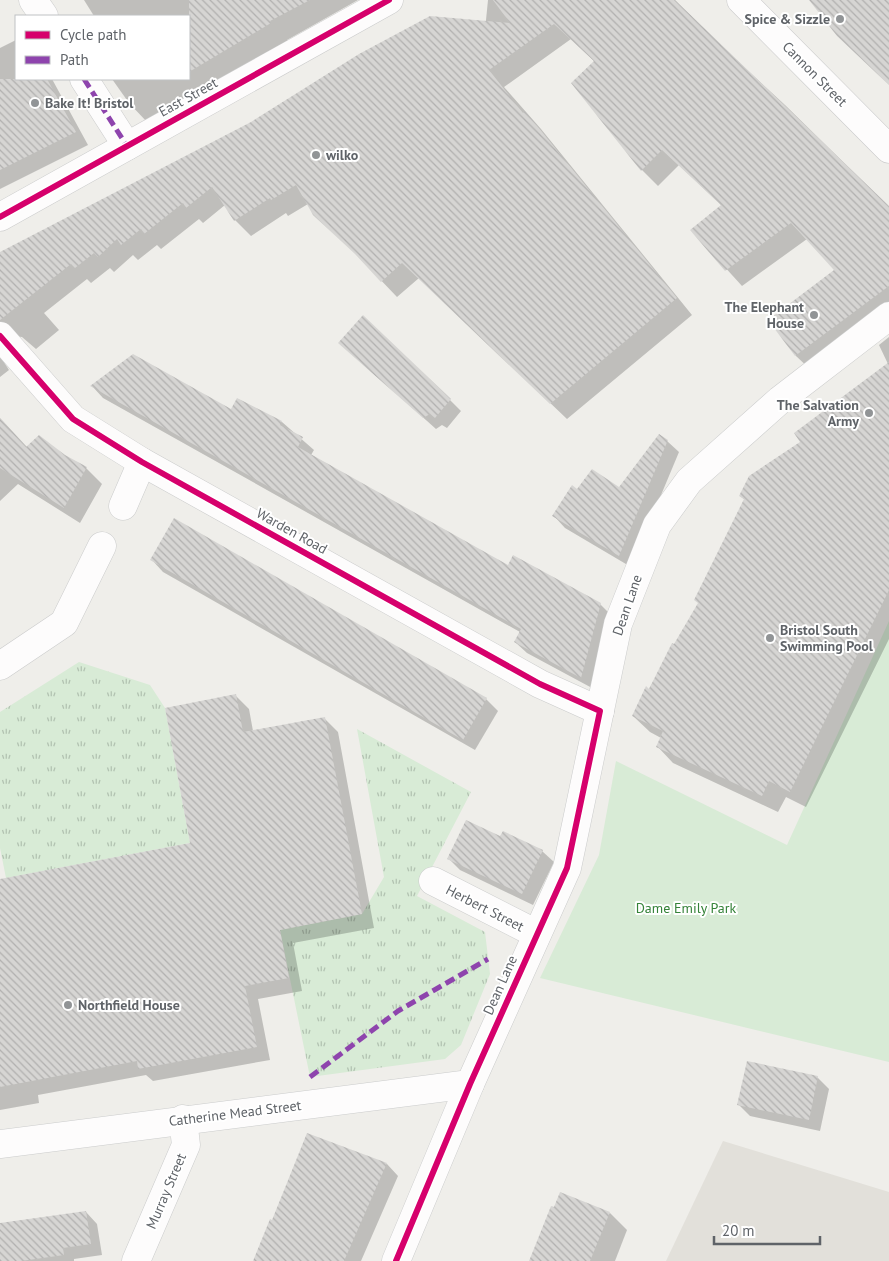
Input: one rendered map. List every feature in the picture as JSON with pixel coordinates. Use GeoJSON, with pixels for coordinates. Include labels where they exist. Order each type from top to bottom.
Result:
{"type":"FeatureCollection","features":[{"type":"Feature","properties":{"kind":"street"},"geometry":{"type":"LineString","coordinates":[[33,0],[43,15]]}},
{"type":"Feature","properties":{"kind":"street","name":"East Street"},"geometry":{"type":"LineString","coordinates":[[0,217],[389,0]]}},
{"type":"Feature","properties":{"kind":"street","name":"Cannon Street"},"geometry":{"type":"LineString","coordinates":[[741,0],[889,149]]}},
{"type":"Feature","properties":{"kind":"street"},"geometry":{"type":"LineString","coordinates":[[85,80],[127,146]]}},
{"type":"Feature","properties":{"kind":"street","name":"Dean Lane"},"geometry":{"type":"LineString","coordinates":[[396,1261],[470,1084],[567,868],[618,624],[648,543],[657,525],[689,481],[780,400],[889,316]]}},
{"type":"Feature","properties":{"kind":"street","name":"Warden Road"},"geometry":{"type":"LineString","coordinates":[[5,343],[73,419],[142,462],[540,684],[600,711]]}},
{"type":"Feature","properties":{"kind":"street"},"geometry":{"type":"LineString","coordinates":[[123,506],[142,462]]}},
{"type":"Feature","properties":{"kind":"street"},"geometry":{"type":"LineString","coordinates":[[0,666],[64,623],[102,546]]}},
{"type":"Feature","properties":{"kind":"street","name":"Herbert Street"},"geometry":{"type":"LineString","coordinates":[[433,881],[537,934]]}},
{"type":"Feature","properties":{"kind":"street","name":"Catherine Mead Street"},"geometry":{"type":"LineString","coordinates":[[0,1144],[470,1084]]}},
{"type":"Feature","properties":{"kind":"street","name":"Murray Street"},"geometry":{"type":"LineString","coordinates":[[136,1261],[186,1145],[183,1120]]}},
{"type":"Feature","properties":{"kind":"shaded area"},"geometry":{"type":"Polygon","coordinates":[[[723,1141],[889,1192],[889,1261],[666,1261],[723,1141]]]}},
{"type":"Feature","properties":{"kind":"green space","name":"Dame Emily Park"},"geometry":{"type":"Polygon","coordinates":[[[889,621],[889,1062],[540,978],[599,855],[616,761],[787,845],[889,621]]]}},
{"type":"Feature","properties":{"kind":"green space"},"geometry":{"type":"Polygon","coordinates":[[[79,662],[150,685],[165,708],[190,843],[6,878],[0,848],[0,712],[79,662]]]}},
{"type":"Feature","properties":{"kind":"green space"},"geometry":{"type":"Polygon","coordinates":[[[357,729],[471,792],[417,896],[485,932],[490,974],[461,1045],[445,1059],[310,1077],[280,930],[362,914],[384,877],[357,729]]]}},
{"type":"Feature","properties":{"kind":"building"},"geometry":{"type":"Polygon","coordinates":[[[189,0],[310,0],[270,21],[271,23],[190,71],[189,0]]]}},
{"type":"Feature","properties":{"kind":"building"},"geometry":{"type":"Polygon","coordinates":[[[493,0],[675,0],[889,206],[889,286],[795,356],[768,320],[834,270],[791,223],[725,271],[690,230],[721,205],[662,150],[641,171],[571,83],[594,61],[554,24],[489,70],[523,113],[525,111],[677,298],[550,404],[402,263],[381,282],[355,254],[313,215],[296,185],[271,200],[270,198],[234,221],[212,187],[186,208],[183,203],[144,234],[141,229],[121,245],[117,239],[98,257],[94,253],[75,268],[71,264],[0,320],[0,252],[251,122],[359,54],[430,16],[510,23],[493,0]]]}},
{"type":"Feature","properties":{"kind":"building"},"geometry":{"type":"Polygon","coordinates":[[[809,0],[889,0],[889,85],[837,36],[809,0]]]}},
{"type":"Feature","properties":{"kind":"building","name":"Bake It! Bristol"},"geometry":{"type":"Polygon","coordinates":[[[0,79],[48,80],[76,132],[0,170],[0,79]]]}},
{"type":"Feature","properties":{"kind":"building"},"geometry":{"type":"Polygon","coordinates":[[[363,315],[451,399],[435,418],[430,414],[423,418],[338,343],[363,315]]]}},
{"type":"Feature","properties":{"kind":"building"},"geometry":{"type":"Polygon","coordinates":[[[133,354],[231,409],[237,398],[282,421],[280,425],[303,437],[298,447],[508,565],[513,555],[601,603],[581,678],[514,642],[521,629],[90,386],[133,354]]]}},
{"type":"Feature","properties":{"kind":"building","name":"Bristol South Swimming Pool"},"geometry":{"type":"Polygon","coordinates":[[[889,362],[889,590],[790,792],[769,781],[762,796],[656,747],[663,731],[632,716],[646,686],[649,689],[672,643],[674,644],[698,603],[694,600],[744,499],[739,496],[749,476],[800,442],[794,433],[889,362]]]}},
{"type":"Feature","properties":{"kind":"building"},"geometry":{"type":"Polygon","coordinates":[[[0,418],[26,447],[39,435],[65,455],[87,467],[64,508],[0,468],[0,418]]]}},
{"type":"Feature","properties":{"kind":"building"},"geometry":{"type":"Polygon","coordinates":[[[659,434],[668,440],[619,556],[552,516],[572,485],[577,489],[592,469],[619,487],[659,434]]]}},
{"type":"Feature","properties":{"kind":"building"},"geometry":{"type":"Polygon","coordinates":[[[174,518],[487,698],[463,740],[150,560],[174,518]]]}},
{"type":"Feature","properties":{"kind":"building"},"geometry":{"type":"Polygon","coordinates":[[[236,694],[243,732],[325,717],[362,914],[280,930],[289,978],[245,986],[257,1047],[138,1069],[137,1061],[0,1087],[0,879],[190,843],[165,708],[236,694]]]}},
{"type":"Feature","properties":{"kind":"building"},"geometry":{"type":"Polygon","coordinates":[[[466,820],[500,836],[503,831],[543,850],[522,894],[447,859],[466,820]]]}},
{"type":"Feature","properties":{"kind":"building"},"geometry":{"type":"Polygon","coordinates":[[[747,1061],[818,1076],[809,1120],[737,1105],[747,1061]]]}},
{"type":"Feature","properties":{"kind":"building"},"geometry":{"type":"Polygon","coordinates":[[[307,1133],[387,1163],[344,1261],[253,1261],[270,1219],[272,1220],[307,1133]]]}},
{"type":"Feature","properties":{"kind":"building"},"geometry":{"type":"Polygon","coordinates":[[[560,1192],[610,1212],[590,1261],[529,1261],[551,1206],[554,1207],[560,1192]]]}},
{"type":"Feature","properties":{"kind":"building"},"geometry":{"type":"Polygon","coordinates":[[[86,1211],[91,1244],[63,1248],[64,1255],[21,1261],[0,1261],[0,1223],[86,1211]]]}},
{"type":"Feature","properties":{"kind":"marked path"},"geometry":{"type":"LineString","coordinates":[[85,80],[127,146]]}},
{"type":"Feature","properties":{"kind":"marked path"},"geometry":{"type":"LineString","coordinates":[[310,1077],[398,1011],[488,959]]}},
{"type":"Feature","properties":{"kind":"cycle path"},"geometry":{"type":"LineString","coordinates":[[0,217],[389,0]]}},
{"type":"Feature","properties":{"kind":"cycle path"},"geometry":{"type":"LineString","coordinates":[[0,336],[73,419],[142,462],[540,684],[600,711],[567,868],[470,1084],[396,1261]]}},
{"type":"Feature","properties":{"kind":"place","name":"Spice & Sizzle"},"geometry":{"type":"Point","coordinates":[840,19]}},
{"type":"Feature","properties":{"kind":"place","name":"Bake It! Bristol"},"geometry":{"type":"Point","coordinates":[35,103]}},
{"type":"Feature","properties":{"kind":"place","name":"wilko"},"geometry":{"type":"Point","coordinates":[316,155]}},
{"type":"Feature","properties":{"kind":"place","name":"The Elephant House"},"geometry":{"type":"Point","coordinates":[814,315]}},
{"type":"Feature","properties":{"kind":"place","name":"The Salvation Army"},"geometry":{"type":"Point","coordinates":[869,413]}},
{"type":"Feature","properties":{"kind":"place","name":"Bristol South Swimming Pool"},"geometry":{"type":"Point","coordinates":[770,638]}},
{"type":"Feature","properties":{"kind":"place","name":"Northfield House"},"geometry":{"type":"Point","coordinates":[68,1005]}}]}
